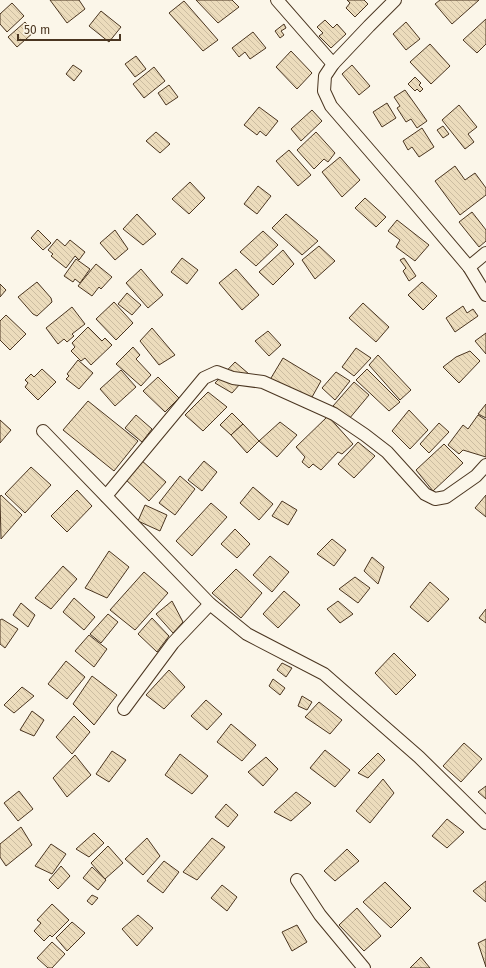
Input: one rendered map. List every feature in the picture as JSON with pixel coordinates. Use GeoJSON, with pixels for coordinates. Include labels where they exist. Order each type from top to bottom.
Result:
{"type":"FeatureCollection","features":[{"type":"Feature","properties":{"kind":"street"},"geometry":{"type":"LineString","coordinates":[[277,0],[333,64]]}},
{"type":"Feature","properties":{"kind":"street"},"geometry":{"type":"LineString","coordinates":[[395,0],[333,64],[325,76],[324,91],[331,106],[469,267],[486,295]]}},
{"type":"Feature","properties":{"kind":"street"},"geometry":{"type":"LineString","coordinates":[[469,267],[486,253]]}},
{"type":"Feature","properties":{"kind":"street"},"geometry":{"type":"LineString","coordinates":[[106,496],[204,378],[216,372],[233,378],[263,382],[334,414],[387,452],[425,494],[435,499],[446,498],[476,476],[486,465]]}},
{"type":"Feature","properties":{"kind":"street"},"geometry":{"type":"LineString","coordinates":[[43,430],[210,604],[247,634],[324,674],[419,757],[486,823]]}},
{"type":"Feature","properties":{"kind":"street"},"geometry":{"type":"LineString","coordinates":[[124,709],[173,643],[210,604]]}},
{"type":"Feature","properties":{"kind":"street"},"geometry":{"type":"LineString","coordinates":[[298,880],[320,915],[364,968]]}},
{"type":"Feature","properties":{"kind":"building"},"geometry":{"type":"Polygon","coordinates":[[[50,0],[79,0],[85,9],[67,23],[50,0]]]}},
{"type":"Feature","properties":{"kind":"building"},"geometry":{"type":"Polygon","coordinates":[[[196,0],[232,0],[239,7],[218,23],[196,0]]]}},
{"type":"Feature","properties":{"kind":"building"},"geometry":{"type":"Polygon","coordinates":[[[347,0],[364,0],[368,4],[355,17],[346,8],[350,3],[347,0]]]}},
{"type":"Feature","properties":{"kind":"building"},"geometry":{"type":"Polygon","coordinates":[[[440,0],[479,0],[452,24],[435,4],[440,0]]]}},
{"type":"Feature","properties":{"kind":"building"},"geometry":{"type":"Polygon","coordinates":[[[184,1],[218,40],[203,51],[169,13],[184,1]]]}},
{"type":"Feature","properties":{"kind":"building"},"geometry":{"type":"Polygon","coordinates":[[[12,3],[24,16],[7,32],[0,24],[0,14],[12,3]]]}},
{"type":"Feature","properties":{"kind":"building"},"geometry":{"type":"Polygon","coordinates":[[[101,11],[121,27],[109,42],[89,26],[101,11]]]}},
{"type":"Feature","properties":{"kind":"building"},"geometry":{"type":"Polygon","coordinates":[[[486,19],[486,44],[477,53],[463,40],[486,19]]]}},
{"type":"Feature","properties":{"kind":"building"},"geometry":{"type":"Polygon","coordinates":[[[325,20],[333,28],[337,24],[346,34],[331,48],[319,36],[323,33],[317,27],[325,20]]]}},
{"type":"Feature","properties":{"kind":"building"},"geometry":{"type":"Polygon","coordinates":[[[25,22],[34,32],[17,47],[8,37],[25,22]]]}},
{"type":"Feature","properties":{"kind":"building"},"geometry":{"type":"Polygon","coordinates":[[[406,22],[420,39],[406,50],[393,34],[406,22]]]}},
{"type":"Feature","properties":{"kind":"building"},"geometry":{"type":"Polygon","coordinates":[[[284,24],[286,28],[281,31],[284,35],[280,38],[275,31],[284,24]]]}},
{"type":"Feature","properties":{"kind":"building"},"geometry":{"type":"Polygon","coordinates":[[[253,32],[266,48],[250,59],[245,52],[239,57],[232,48],[253,32]]]}},
{"type":"Feature","properties":{"kind":"building"},"geometry":{"type":"Polygon","coordinates":[[[430,44],[450,66],[431,84],[410,62],[430,44]]]}},
{"type":"Feature","properties":{"kind":"building"},"geometry":{"type":"Polygon","coordinates":[[[291,51],[312,73],[297,89],[276,67],[291,51]]]}},
{"type":"Feature","properties":{"kind":"building"},"geometry":{"type":"Polygon","coordinates":[[[136,56],[146,69],[135,77],[125,64],[136,56]]]}},
{"type":"Feature","properties":{"kind":"building"},"geometry":{"type":"Polygon","coordinates":[[[73,65],[82,71],[74,81],[66,74],[73,65]]]}},
{"type":"Feature","properties":{"kind":"building"},"geometry":{"type":"Polygon","coordinates":[[[352,65],[370,86],[359,95],[342,74],[352,65]]]}},
{"type":"Feature","properties":{"kind":"building"},"geometry":{"type":"Polygon","coordinates":[[[154,67],[165,81],[144,98],[133,84],[154,67]]]}},
{"type":"Feature","properties":{"kind":"building"},"geometry":{"type":"Polygon","coordinates":[[[415,77],[421,83],[419,85],[423,89],[420,92],[417,89],[415,91],[408,84],[415,77]]]}},
{"type":"Feature","properties":{"kind":"building"},"geometry":{"type":"Polygon","coordinates":[[[169,85],[178,97],[166,105],[158,93],[169,85]]]}},
{"type":"Feature","properties":{"kind":"building"},"geometry":{"type":"Polygon","coordinates":[[[405,90],[427,121],[417,128],[411,119],[406,122],[397,108],[400,106],[394,97],[405,90]]]}},
{"type":"Feature","properties":{"kind":"building"},"geometry":{"type":"Polygon","coordinates":[[[387,103],[396,118],[382,127],[373,112],[387,103]]]}},
{"type":"Feature","properties":{"kind":"building"},"geometry":{"type":"Polygon","coordinates":[[[459,105],[477,127],[468,134],[474,142],[465,149],[442,120],[459,105]]]}},
{"type":"Feature","properties":{"kind":"building"},"geometry":{"type":"Polygon","coordinates":[[[259,107],[278,121],[266,136],[260,131],[257,135],[244,125],[259,107]]]}},
{"type":"Feature","properties":{"kind":"building"},"geometry":{"type":"Polygon","coordinates":[[[312,110],[322,121],[301,141],[291,129],[312,110]]]}},
{"type":"Feature","properties":{"kind":"building"},"geometry":{"type":"Polygon","coordinates":[[[443,126],[449,134],[443,138],[437,130],[443,126]]]}},
{"type":"Feature","properties":{"kind":"building"},"geometry":{"type":"Polygon","coordinates":[[[422,128],[434,147],[419,157],[412,147],[408,150],[403,141],[422,128]]]}},
{"type":"Feature","properties":{"kind":"building"},"geometry":{"type":"Polygon","coordinates":[[[156,132],[170,144],[160,153],[146,141],[156,132]]]}},
{"type":"Feature","properties":{"kind":"building"},"geometry":{"type":"Polygon","coordinates":[[[316,132],[335,153],[328,162],[324,159],[314,169],[297,150],[316,132]]]}},
{"type":"Feature","properties":{"kind":"building"},"geometry":{"type":"Polygon","coordinates":[[[289,150],[311,175],[298,186],[276,161],[289,150]]]}},
{"type":"Feature","properties":{"kind":"building"},"geometry":{"type":"Polygon","coordinates":[[[340,157],[360,180],[342,197],[322,172],[340,157]]]}},
{"type":"Feature","properties":{"kind":"building"},"geometry":{"type":"Polygon","coordinates":[[[455,166],[465,180],[475,173],[486,188],[486,195],[460,215],[435,181],[455,166]]]}},
{"type":"Feature","properties":{"kind":"building"},"geometry":{"type":"Polygon","coordinates":[[[190,182],[205,198],[189,214],[172,199],[190,182]]]}},
{"type":"Feature","properties":{"kind":"building"},"geometry":{"type":"Polygon","coordinates":[[[258,186],[271,196],[257,214],[244,204],[258,186]]]}},
{"type":"Feature","properties":{"kind":"building"},"geometry":{"type":"Polygon","coordinates":[[[365,198],[386,217],[376,227],[355,208],[365,198]]]}},
{"type":"Feature","properties":{"kind":"building"},"geometry":{"type":"Polygon","coordinates":[[[472,212],[486,230],[486,241],[479,247],[459,222],[472,212]]]}},
{"type":"Feature","properties":{"kind":"building"},"geometry":{"type":"Polygon","coordinates":[[[137,214],[156,234],[143,245],[123,229],[137,214]]]}},
{"type":"Feature","properties":{"kind":"building"},"geometry":{"type":"Polygon","coordinates":[[[286,214],[318,241],[302,255],[272,228],[286,214]]]}},
{"type":"Feature","properties":{"kind":"building"},"geometry":{"type":"Polygon","coordinates":[[[397,220],[429,245],[415,261],[396,247],[400,240],[388,231],[397,220]]]}},
{"type":"Feature","properties":{"kind":"building"},"geometry":{"type":"Polygon","coordinates":[[[38,230],[51,243],[43,250],[31,238],[38,230]]]}},
{"type":"Feature","properties":{"kind":"building"},"geometry":{"type":"Polygon","coordinates":[[[115,230],[128,249],[115,260],[100,243],[115,230]]]}},
{"type":"Feature","properties":{"kind":"building"},"geometry":{"type":"Polygon","coordinates":[[[263,231],[278,245],[256,266],[240,252],[263,231]]]}},
{"type":"Feature","properties":{"kind":"building"},"geometry":{"type":"Polygon","coordinates":[[[57,239],[65,246],[70,240],[85,252],[79,260],[75,256],[66,268],[51,256],[53,254],[48,250],[57,239]]]}},
{"type":"Feature","properties":{"kind":"building"},"geometry":{"type":"Polygon","coordinates":[[[319,246],[335,261],[315,279],[302,260],[319,246]]]}},
{"type":"Feature","properties":{"kind":"building"},"geometry":{"type":"Polygon","coordinates":[[[283,250],[294,264],[273,285],[259,272],[283,250]]]}},
{"type":"Feature","properties":{"kind":"building"},"geometry":{"type":"Polygon","coordinates":[[[182,258],[198,270],[187,284],[171,272],[182,258]]]}},
{"type":"Feature","properties":{"kind":"building"},"geometry":{"type":"Polygon","coordinates":[[[404,258],[416,276],[409,281],[403,271],[406,268],[400,260],[404,258]]]}},
{"type":"Feature","properties":{"kind":"building"},"geometry":{"type":"Polygon","coordinates":[[[76,259],[90,269],[80,283],[75,279],[73,282],[64,276],[76,259]]]}},
{"type":"Feature","properties":{"kind":"building"},"geometry":{"type":"Polygon","coordinates":[[[96,264],[112,277],[101,289],[99,287],[92,296],[78,286],[96,264]]]}},
{"type":"Feature","properties":{"kind":"building"},"geometry":{"type":"Polygon","coordinates":[[[141,269],[163,295],[148,308],[126,283],[141,269]]]}},
{"type":"Feature","properties":{"kind":"building"},"geometry":{"type":"Polygon","coordinates":[[[236,269],[259,295],[242,310],[219,283],[236,269]]]}},
{"type":"Feature","properties":{"kind":"building"},"geometry":{"type":"Polygon","coordinates":[[[37,282],[51,298],[52,302],[37,316],[33,314],[18,297],[37,282]]]}},
{"type":"Feature","properties":{"kind":"building"},"geometry":{"type":"Polygon","coordinates":[[[422,282],[437,296],[423,310],[408,295],[422,282]]]}},
{"type":"Feature","properties":{"kind":"building"},"geometry":{"type":"Polygon","coordinates":[[[0,284],[6,290],[0,297],[0,284]]]}},
{"type":"Feature","properties":{"kind":"building"},"geometry":{"type":"Polygon","coordinates":[[[127,293],[141,305],[132,315],[118,304],[127,293]]]}},
{"type":"Feature","properties":{"kind":"building"},"geometry":{"type":"Polygon","coordinates":[[[114,302],[133,323],[116,340],[96,319],[114,302]]]}},
{"type":"Feature","properties":{"kind":"building"},"geometry":{"type":"Polygon","coordinates":[[[363,303],[389,327],[376,342],[349,318],[363,303]]]}},
{"type":"Feature","properties":{"kind":"building"},"geometry":{"type":"Polygon","coordinates":[[[463,306],[467,313],[473,309],[478,316],[455,332],[446,318],[463,306]]]}},
{"type":"Feature","properties":{"kind":"building"},"geometry":{"type":"Polygon","coordinates":[[[72,307],[85,324],[72,334],[74,336],[67,342],[64,339],[58,344],[46,328],[72,307]]]}},
{"type":"Feature","properties":{"kind":"building"},"geometry":{"type":"Polygon","coordinates":[[[6,315],[26,334],[10,350],[0,340],[0,321],[6,315]]]}},
{"type":"Feature","properties":{"kind":"building"},"geometry":{"type":"Polygon","coordinates":[[[88,327],[102,341],[105,338],[112,345],[91,365],[85,358],[81,361],[71,351],[75,347],[72,343],[88,327]]]}},
{"type":"Feature","properties":{"kind":"building"},"geometry":{"type":"Polygon","coordinates":[[[152,328],[175,355],[159,365],[140,341],[152,328]]]}},
{"type":"Feature","properties":{"kind":"building"},"geometry":{"type":"Polygon","coordinates":[[[268,331],[281,345],[269,356],[255,341],[268,331]]]}},
{"type":"Feature","properties":{"kind":"building"},"geometry":{"type":"Polygon","coordinates":[[[486,333],[486,354],[475,341],[486,333]]]}},
{"type":"Feature","properties":{"kind":"building"},"geometry":{"type":"Polygon","coordinates":[[[133,347],[140,355],[136,359],[151,375],[141,386],[116,364],[133,347]]]}},
{"type":"Feature","properties":{"kind":"building"},"geometry":{"type":"Polygon","coordinates":[[[356,348],[371,358],[354,376],[342,367],[356,348]]]}},
{"type":"Feature","properties":{"kind":"building"},"geometry":{"type":"Polygon","coordinates":[[[470,351],[480,361],[459,383],[443,367],[456,357],[470,351]]]}},
{"type":"Feature","properties":{"kind":"building"},"geometry":{"type":"Polygon","coordinates":[[[378,355],[411,390],[400,400],[369,365],[378,355]]]}},
{"type":"Feature","properties":{"kind":"building"},"geometry":{"type":"Polygon","coordinates":[[[283,358],[321,381],[307,406],[268,383],[283,358]]]}},
{"type":"Feature","properties":{"kind":"building"},"geometry":{"type":"Polygon","coordinates":[[[78,360],[93,373],[79,389],[66,379],[69,376],[67,374],[78,360]]]}},
{"type":"Feature","properties":{"kind":"building"},"geometry":{"type":"Polygon","coordinates":[[[235,362],[249,374],[232,393],[215,383],[235,362]]]}},
{"type":"Feature","properties":{"kind":"building"},"geometry":{"type":"Polygon","coordinates":[[[42,369],[56,382],[38,400],[25,387],[28,383],[25,380],[31,374],[34,377],[42,369]]]}},
{"type":"Feature","properties":{"kind":"building"},"geometry":{"type":"Polygon","coordinates":[[[367,369],[400,402],[389,411],[356,380],[367,369]]]}},
{"type":"Feature","properties":{"kind":"building"},"geometry":{"type":"Polygon","coordinates":[[[121,370],[136,387],[115,406],[100,389],[121,370]]]}},
{"type":"Feature","properties":{"kind":"building"},"geometry":{"type":"Polygon","coordinates":[[[336,372],[350,381],[335,400],[322,388],[336,372]]]}},
{"type":"Feature","properties":{"kind":"building"},"geometry":{"type":"Polygon","coordinates":[[[158,377],[179,398],[165,412],[143,391],[158,377]]]}},
{"type":"Feature","properties":{"kind":"building"},"geometry":{"type":"Polygon","coordinates":[[[354,382],[369,395],[349,419],[333,406],[354,382]]]}},
{"type":"Feature","properties":{"kind":"building"},"geometry":{"type":"Polygon","coordinates":[[[208,392],[227,407],[203,431],[185,415],[208,392]]]}},
{"type":"Feature","properties":{"kind":"building"},"geometry":{"type":"Polygon","coordinates":[[[88,401],[138,441],[114,471],[63,430],[88,401]]]}},
{"type":"Feature","properties":{"kind":"building"},"geometry":{"type":"Polygon","coordinates":[[[486,404],[486,418],[478,414],[486,404]]]}},
{"type":"Feature","properties":{"kind":"building"},"geometry":{"type":"Polygon","coordinates":[[[409,410],[428,430],[410,449],[392,431],[409,410]]]}},
{"type":"Feature","properties":{"kind":"building"},"geometry":{"type":"Polygon","coordinates":[[[232,413],[243,424],[231,435],[220,425],[232,413]]]}},
{"type":"Feature","properties":{"kind":"building"},"geometry":{"type":"Polygon","coordinates":[[[136,415],[152,429],[142,442],[125,428],[136,415]]]}},
{"type":"Feature","properties":{"kind":"building"},"geometry":{"type":"Polygon","coordinates":[[[478,415],[486,420],[486,457],[463,450],[459,454],[448,445],[463,425],[468,429],[478,415]]]}},
{"type":"Feature","properties":{"kind":"building"},"geometry":{"type":"Polygon","coordinates":[[[328,416],[353,444],[342,454],[338,452],[321,470],[313,464],[309,468],[302,462],[305,457],[296,447],[328,416]]]}},
{"type":"Feature","properties":{"kind":"building"},"geometry":{"type":"Polygon","coordinates":[[[0,420],[11,430],[0,443],[0,420]]]}},
{"type":"Feature","properties":{"kind":"building"},"geometry":{"type":"Polygon","coordinates":[[[280,422],[297,435],[277,457],[259,441],[280,422]]]}},
{"type":"Feature","properties":{"kind":"building"},"geometry":{"type":"Polygon","coordinates":[[[439,423],[449,432],[429,453],[420,444],[439,423]]]}},
{"type":"Feature","properties":{"kind":"building"},"geometry":{"type":"Polygon","coordinates":[[[243,424],[259,441],[247,453],[231,435],[243,424]]]}},
{"type":"Feature","properties":{"kind":"building"},"geometry":{"type":"Polygon","coordinates":[[[358,442],[375,456],[354,478],[338,464],[358,442]]]}},
{"type":"Feature","properties":{"kind":"building"},"geometry":{"type":"Polygon","coordinates":[[[444,444],[463,463],[433,491],[416,470],[444,444]]]}},
{"type":"Feature","properties":{"kind":"building"},"geometry":{"type":"Polygon","coordinates":[[[141,460],[166,482],[149,501],[125,479],[141,460]]]}},
{"type":"Feature","properties":{"kind":"building"},"geometry":{"type":"Polygon","coordinates":[[[204,461],[217,472],[202,491],[188,480],[204,461]]]}},
{"type":"Feature","properties":{"kind":"building"},"geometry":{"type":"Polygon","coordinates":[[[31,467],[51,485],[25,513],[5,494],[31,467]]]}},
{"type":"Feature","properties":{"kind":"building"},"geometry":{"type":"Polygon","coordinates":[[[180,476],[195,489],[175,515],[159,503],[180,476]]]}},
{"type":"Feature","properties":{"kind":"building"},"geometry":{"type":"Polygon","coordinates":[[[253,487],[273,504],[259,520],[240,503],[253,487]]]}},
{"type":"Feature","properties":{"kind":"building"},"geometry":{"type":"Polygon","coordinates":[[[77,490],[92,506],[67,532],[51,516],[77,490]]]}},
{"type":"Feature","properties":{"kind":"building"},"geometry":{"type":"Polygon","coordinates":[[[1,495],[22,515],[1,539],[0,497],[1,495]]]}},
{"type":"Feature","properties":{"kind":"building"},"geometry":{"type":"Polygon","coordinates":[[[486,495],[486,517],[475,508],[486,495]]]}},
{"type":"Feature","properties":{"kind":"building"},"geometry":{"type":"Polygon","coordinates":[[[282,501],[297,510],[288,525],[272,516],[282,501]]]}},
{"type":"Feature","properties":{"kind":"building"},"geometry":{"type":"Polygon","coordinates":[[[211,503],[227,517],[192,556],[176,541],[211,503]]]}},
{"type":"Feature","properties":{"kind":"building"},"geometry":{"type":"Polygon","coordinates":[[[145,505],[167,515],[160,531],[138,521],[145,505]]]}},
{"type":"Feature","properties":{"kind":"building"},"geometry":{"type":"Polygon","coordinates":[[[235,529],[250,544],[237,558],[221,544],[235,529]]]}},
{"type":"Feature","properties":{"kind":"building"},"geometry":{"type":"Polygon","coordinates":[[[332,539],[346,550],[334,566],[317,554],[332,539]]]}},
{"type":"Feature","properties":{"kind":"building"},"geometry":{"type":"Polygon","coordinates":[[[109,551],[129,567],[107,598],[85,588],[109,551]]]}},
{"type":"Feature","properties":{"kind":"building"},"geometry":{"type":"Polygon","coordinates":[[[270,556],[289,572],[272,592],[253,575],[270,556]]]}},
{"type":"Feature","properties":{"kind":"building"},"geometry":{"type":"Polygon","coordinates":[[[372,557],[384,567],[378,584],[364,571],[372,557]]]}},
{"type":"Feature","properties":{"kind":"building"},"geometry":{"type":"Polygon","coordinates":[[[63,566],[77,579],[51,609],[35,598],[63,566]]]}},
{"type":"Feature","properties":{"kind":"building"},"geometry":{"type":"Polygon","coordinates":[[[236,569],[262,593],[241,618],[212,593],[236,569]]]}},
{"type":"Feature","properties":{"kind":"building"},"geometry":{"type":"Polygon","coordinates":[[[144,572],[168,593],[135,630],[110,610],[144,572]]]}},
{"type":"Feature","properties":{"kind":"building"},"geometry":{"type":"Polygon","coordinates":[[[355,577],[370,588],[358,603],[339,589],[355,577]]]}},
{"type":"Feature","properties":{"kind":"building"},"geometry":{"type":"Polygon","coordinates":[[[430,582],[449,599],[428,622],[410,607],[430,582]]]}},
{"type":"Feature","properties":{"kind":"building"},"geometry":{"type":"Polygon","coordinates":[[[284,591],[300,605],[278,628],[263,614],[284,591]]]}},
{"type":"Feature","properties":{"kind":"building"},"geometry":{"type":"Polygon","coordinates":[[[74,598],[95,617],[84,630],[63,612],[74,598]]]}},
{"type":"Feature","properties":{"kind":"building"},"geometry":{"type":"Polygon","coordinates":[[[172,601],[183,622],[173,633],[156,614],[172,601]]]}},
{"type":"Feature","properties":{"kind":"building"},"geometry":{"type":"Polygon","coordinates":[[[338,601],[353,614],[340,623],[327,609],[338,601]]]}},
{"type":"Feature","properties":{"kind":"building"},"geometry":{"type":"Polygon","coordinates":[[[21,603],[35,615],[28,627],[13,615],[21,603]]]}},
{"type":"Feature","properties":{"kind":"building"},"geometry":{"type":"Polygon","coordinates":[[[486,609],[486,623],[479,618],[486,609]]]}},
{"type":"Feature","properties":{"kind":"building"},"geometry":{"type":"Polygon","coordinates":[[[108,614],[118,622],[101,643],[90,634],[108,614]]]}},
{"type":"Feature","properties":{"kind":"building"},"geometry":{"type":"Polygon","coordinates":[[[152,618],[169,636],[157,652],[138,634],[152,618]]]}},
{"type":"Feature","properties":{"kind":"building"},"geometry":{"type":"Polygon","coordinates":[[[2,619],[18,629],[5,648],[0,644],[0,620],[2,619]]]}},
{"type":"Feature","properties":{"kind":"building"},"geometry":{"type":"Polygon","coordinates":[[[89,635],[107,649],[94,667],[75,651],[89,635]]]}},
{"type":"Feature","properties":{"kind":"building"},"geometry":{"type":"Polygon","coordinates":[[[394,653],[416,675],[396,695],[375,673],[394,653]]]}},
{"type":"Feature","properties":{"kind":"building"},"geometry":{"type":"Polygon","coordinates":[[[66,661],[85,677],[67,699],[48,684],[66,661]]]}},
{"type":"Feature","properties":{"kind":"building"},"geometry":{"type":"Polygon","coordinates":[[[282,663],[292,668],[286,677],[277,670],[282,663]]]}},
{"type":"Feature","properties":{"kind":"building"},"geometry":{"type":"Polygon","coordinates":[[[169,670],[185,687],[164,709],[146,695],[169,670]]]}},
{"type":"Feature","properties":{"kind":"building"},"geometry":{"type":"Polygon","coordinates":[[[92,676],[117,695],[94,725],[73,704],[92,676]]]}},
{"type":"Feature","properties":{"kind":"building"},"geometry":{"type":"Polygon","coordinates":[[[273,679],[285,688],[280,695],[269,686],[273,679]]]}},
{"type":"Feature","properties":{"kind":"building"},"geometry":{"type":"Polygon","coordinates":[[[22,687],[34,696],[14,713],[4,705],[22,687]]]}},
{"type":"Feature","properties":{"kind":"building"},"geometry":{"type":"Polygon","coordinates":[[[302,696],[312,702],[307,710],[298,706],[302,696]]]}},
{"type":"Feature","properties":{"kind":"building"},"geometry":{"type":"Polygon","coordinates":[[[206,700],[222,714],[207,730],[191,716],[206,700]]]}},
{"type":"Feature","properties":{"kind":"building"},"geometry":{"type":"Polygon","coordinates":[[[319,702],[342,720],[330,734],[305,717],[319,702]]]}},
{"type":"Feature","properties":{"kind":"building"},"geometry":{"type":"Polygon","coordinates":[[[32,711],[44,720],[34,736],[20,730],[32,711]]]}},
{"type":"Feature","properties":{"kind":"building"},"geometry":{"type":"Polygon","coordinates":[[[74,716],[90,732],[72,754],[56,737],[74,716]]]}},
{"type":"Feature","properties":{"kind":"building"},"geometry":{"type":"Polygon","coordinates":[[[231,724],[256,745],[242,761],[217,742],[231,724]]]}},
{"type":"Feature","properties":{"kind":"building"},"geometry":{"type":"Polygon","coordinates":[[[464,743],[482,759],[461,782],[443,766],[464,743]]]}},
{"type":"Feature","properties":{"kind":"building"},"geometry":{"type":"Polygon","coordinates":[[[325,750],[350,770],[335,787],[310,768],[325,750]]]}},
{"type":"Feature","properties":{"kind":"building"},"geometry":{"type":"Polygon","coordinates":[[[112,751],[126,760],[109,782],[96,774],[112,751]]]}},
{"type":"Feature","properties":{"kind":"building"},"geometry":{"type":"Polygon","coordinates":[[[378,753],[385,760],[368,778],[358,773],[378,753]]]}},
{"type":"Feature","properties":{"kind":"building"},"geometry":{"type":"Polygon","coordinates":[[[180,754],[208,776],[192,794],[165,775],[180,754]]]}},
{"type":"Feature","properties":{"kind":"building"},"geometry":{"type":"Polygon","coordinates":[[[75,755],[91,775],[67,797],[53,778],[75,755]]]}},
{"type":"Feature","properties":{"kind":"building"},"geometry":{"type":"Polygon","coordinates":[[[266,757],[278,769],[263,786],[248,772],[266,757]]]}},
{"type":"Feature","properties":{"kind":"building"},"geometry":{"type":"Polygon","coordinates":[[[383,779],[394,793],[370,823],[356,811],[383,779]]]}},
{"type":"Feature","properties":{"kind":"building"},"geometry":{"type":"Polygon","coordinates":[[[486,786],[486,799],[478,792],[486,786]]]}},
{"type":"Feature","properties":{"kind":"building"},"geometry":{"type":"Polygon","coordinates":[[[19,791],[33,809],[18,821],[4,803],[19,791]]]}},
{"type":"Feature","properties":{"kind":"building"},"geometry":{"type":"Polygon","coordinates":[[[296,792],[311,803],[291,821],[274,812],[296,792]]]}},
{"type":"Feature","properties":{"kind":"building"},"geometry":{"type":"Polygon","coordinates":[[[226,804],[238,815],[228,827],[215,817],[226,804]]]}},
{"type":"Feature","properties":{"kind":"building"},"geometry":{"type":"Polygon","coordinates":[[[447,819],[464,832],[447,848],[432,836],[447,819]]]}},
{"type":"Feature","properties":{"kind":"building"},"geometry":{"type":"Polygon","coordinates":[[[21,827],[32,845],[6,866],[0,857],[0,844],[21,827]]]}},
{"type":"Feature","properties":{"kind":"building"},"geometry":{"type":"Polygon","coordinates":[[[94,833],[104,843],[89,857],[76,849],[94,833]]]}},
{"type":"Feature","properties":{"kind":"building"},"geometry":{"type":"Polygon","coordinates":[[[147,838],[160,856],[143,875],[125,859],[147,838]]]}},
{"type":"Feature","properties":{"kind":"building"},"geometry":{"type":"Polygon","coordinates":[[[212,838],[225,847],[197,880],[183,872],[212,838]]]}},
{"type":"Feature","properties":{"kind":"building"},"geometry":{"type":"Polygon","coordinates":[[[51,844],[66,854],[52,874],[35,866],[51,844]]]}},
{"type":"Feature","properties":{"kind":"building"},"geometry":{"type":"Polygon","coordinates":[[[108,846],[123,863],[105,879],[91,863],[108,846]]]}},
{"type":"Feature","properties":{"kind":"building"},"geometry":{"type":"Polygon","coordinates":[[[347,849],[359,861],[335,881],[324,871],[347,849]]]}},
{"type":"Feature","properties":{"kind":"building"},"geometry":{"type":"Polygon","coordinates":[[[164,861],[179,872],[163,893],[147,881],[164,861]]]}},
{"type":"Feature","properties":{"kind":"building"},"geometry":{"type":"Polygon","coordinates":[[[61,866],[70,876],[58,889],[49,880],[61,866]]]}},
{"type":"Feature","properties":{"kind":"building"},"geometry":{"type":"Polygon","coordinates":[[[92,867],[106,880],[98,890],[83,878],[92,867]]]}},
{"type":"Feature","properties":{"kind":"building"},"geometry":{"type":"Polygon","coordinates":[[[486,881],[486,902],[473,891],[486,881]]]}},
{"type":"Feature","properties":{"kind":"building"},"geometry":{"type":"Polygon","coordinates":[[[385,882],[411,908],[391,928],[363,902],[385,882]]]}},
{"type":"Feature","properties":{"kind":"building"},"geometry":{"type":"Polygon","coordinates":[[[222,885],[237,897],[227,911],[211,898],[222,885]]]}},
{"type":"Feature","properties":{"kind":"building"},"geometry":{"type":"Polygon","coordinates":[[[92,895],[98,898],[92,905],[87,901],[92,895]]]}},
{"type":"Feature","properties":{"kind":"building"},"geometry":{"type":"Polygon","coordinates":[[[52,904],[69,920],[52,937],[50,935],[44,941],[34,931],[41,923],[37,920],[52,904]]]}},
{"type":"Feature","properties":{"kind":"building"},"geometry":{"type":"Polygon","coordinates":[[[357,908],[381,936],[364,951],[339,925],[357,908]]]}},
{"type":"Feature","properties":{"kind":"building"},"geometry":{"type":"Polygon","coordinates":[[[138,915],[153,928],[137,946],[122,929],[138,915]]]}},
{"type":"Feature","properties":{"kind":"building"},"geometry":{"type":"Polygon","coordinates":[[[72,922],[85,933],[67,951],[56,938],[72,922]]]}},
{"type":"Feature","properties":{"kind":"building"},"geometry":{"type":"Polygon","coordinates":[[[297,925],[307,942],[292,951],[282,932],[297,925]]]}},
{"type":"Feature","properties":{"kind":"building"},"geometry":{"type":"Polygon","coordinates":[[[486,939],[486,967],[478,943],[486,939]]]}},
{"type":"Feature","properties":{"kind":"building"},"geometry":{"type":"Polygon","coordinates":[[[52,942],[65,954],[52,968],[48,968],[37,958],[52,942]]]}},
{"type":"Feature","properties":{"kind":"building"},"geometry":{"type":"Polygon","coordinates":[[[421,957],[430,968],[410,968],[421,957]]]}}]}
